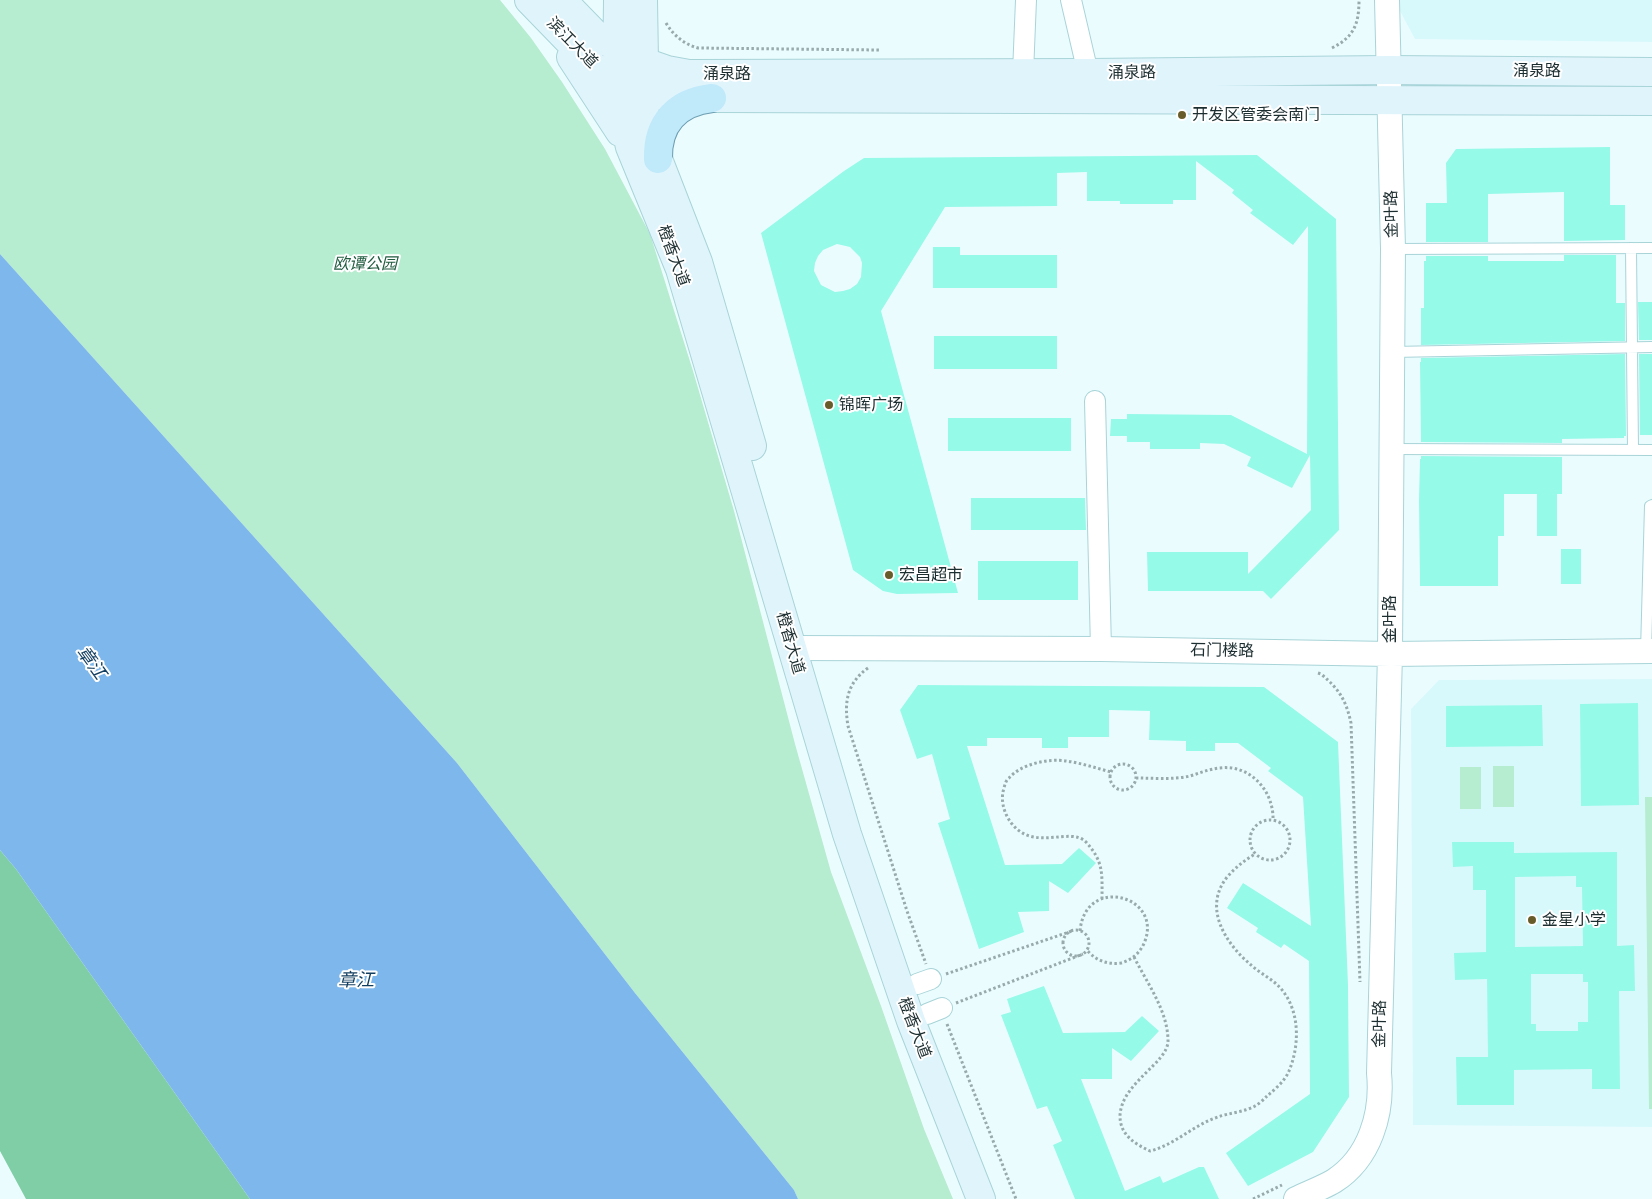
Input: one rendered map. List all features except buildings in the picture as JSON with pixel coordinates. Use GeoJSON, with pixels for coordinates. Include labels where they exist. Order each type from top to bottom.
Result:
{"type":"FeatureCollection","features":[{"type":"Feature","properties":{"kind":"main road","name":"滨江大道"},"geometry":{"type":"LineString","coordinates":[[529,0],[594,67],[617,82]]}},
{"type":"Feature","properties":{"kind":"main road"},"geometry":{"type":"LineString","coordinates":[[529,0],[582,72],[630,147]]}},
{"type":"Feature","properties":{"kind":"main road","name":"滨江大道"},"geometry":{"type":"LineString","coordinates":[[562,0],[598,37],[617,48]]}},
{"type":"Feature","properties":{"kind":"main road","name":"橙香大道"},"geometry":{"type":"LineString","coordinates":[[618,0],[617,82],[630,147],[680,269],[801,648],[862,831],[924,981],[1002,1199]]}},
{"type":"Feature","properties":{"kind":"main road","name":"橙香大道"},"geometry":{"type":"LineString","coordinates":[[643,0],[645,120],[698,262],[801,648],[846,834],[904,1002],[981,1199]]}},
{"type":"Feature","properties":{"kind":"main road","name":"涌泉路"},"geometry":{"type":"LineString","coordinates":[[617,48],[644,62],[667,70],[696,74],[1388,70],[1652,72]]}},
{"type":"Feature","properties":{"kind":"main road","name":"涌泉路"},"geometry":{"type":"LineString","coordinates":[[617,82],[663,96],[712,98],[1652,101]]}},
{"type":"Feature","properties":{"kind":"main road"},"geometry":{"type":"LineString","coordinates":[[658,159],[659,139],[674,113],[692,102],[712,98]]}},
{"type":"Feature","properties":{"kind":"street"},"geometry":{"type":"LineString","coordinates":[[1022,73],[1026,0]]}},
{"type":"Feature","properties":{"kind":"street"},"geometry":{"type":"LineString","coordinates":[[1071,0],[1088,73]]}},
{"type":"Feature","properties":{"kind":"street","name":"金叶路"},"geometry":{"type":"LineString","coordinates":[[1290,1192],[1333,1182],[1344,1173],[1369,1139],[1378,1113],[1390,654],[1390,450],[1393,249],[1387,0]]}},
{"type":"Feature","properties":{"kind":"street"},"geometry":{"type":"LineString","coordinates":[[1095,401],[1101,649]]}},
{"type":"Feature","properties":{"kind":"street","name":"石门楼路"},"geometry":{"type":"LineString","coordinates":[[801,648],[1101,649],[1390,654],[1649,651]]}},
{"type":"Feature","properties":{"kind":"lane"},"geometry":{"type":"LineString","coordinates":[[1631,248],[1634,450]]}},
{"type":"Feature","properties":{"kind":"lane"},"geometry":{"type":"LineString","coordinates":[[1393,249],[1652,248]]}},
{"type":"Feature","properties":{"kind":"lane"},"geometry":{"type":"LineString","coordinates":[[1391,352],[1652,347]]}},
{"type":"Feature","properties":{"kind":"lane"},"geometry":{"type":"LineString","coordinates":[[1390,450],[1652,450]]}},
{"type":"Feature","properties":{"kind":"lane"},"geometry":{"type":"LineString","coordinates":[[1649,651],[1650,506],[1652,505]]}},
{"type":"Feature","properties":{"kind":"path"},"geometry":{"type":"LineString","coordinates":[[871,666],[860,674],[850,688],[845,710],[848,726],[907,911],[924,981],[1072,931],[1080,931],[1087,935],[1089,940],[1087,950],[1083,954],[935,1011],[1016,1199]]}},
{"type":"Feature","properties":{"kind":"path"},"geometry":{"type":"LineString","coordinates":[[1312,672],[1321,674],[1340,692],[1348,708],[1351,723],[1360,986]]}},
{"type":"Feature","properties":{"kind":"path"},"geometry":{"type":"LineString","coordinates":[[1102,899],[1102,869],[1099,860],[1084,840],[1074,836],[1033,837],[1020,831],[1010,822],[1003,807],[1002,792],[1008,778],[1021,768],[1044,762],[1064,760],[1111,772]]}},
{"type":"Feature","properties":{"kind":"path"},"geometry":{"type":"LineString","coordinates":[[1124,764],[1134,769],[1136,778],[1134,785],[1130,788],[1119,790],[1111,783],[1111,772],[1119,765],[1124,764]]}},
{"type":"Feature","properties":{"kind":"path"},"geometry":{"type":"LineString","coordinates":[[1136,778],[1190,776],[1205,770],[1222,767],[1236,769],[1249,775],[1263,786],[1271,800],[1273,820]]}},
{"type":"Feature","properties":{"kind":"path"},"geometry":{"type":"LineString","coordinates":[[1273,820],[1279,822],[1288,831],[1290,843],[1283,855],[1276,859],[1268,860],[1254,854],[1249,839],[1251,832],[1260,822],[1273,820]]}},
{"type":"Feature","properties":{"kind":"path"},"geometry":{"type":"LineString","coordinates":[[1134,957],[1163,1013],[1168,1044],[1161,1057],[1126,1094],[1120,1109],[1120,1122],[1124,1134],[1136,1144],[1150,1151],[1162,1148],[1217,1117],[1254,1106],[1274,1090],[1288,1073],[1296,1048],[1293,1009],[1285,993],[1273,980],[1251,966],[1232,946],[1222,930],[1218,917],[1217,905],[1227,877],[1254,854]]}},
{"type":"Feature","properties":{"kind":"path"},"geometry":{"type":"LineString","coordinates":[[1080,931],[1084,914],[1089,907],[1102,899],[1113,896],[1121,897],[1130,900],[1142,911],[1148,928],[1147,936],[1140,951],[1134,957],[1126,962],[1107,963],[1098,960],[1087,950]]}},
{"type":"Feature","properties":{"kind":"path"},"geometry":{"type":"LineString","coordinates":[[1072,931],[1064,939],[1063,944],[1070,954],[1077,956],[1083,954]]}},
{"type":"Feature","properties":{"kind":"path"},"geometry":{"type":"LineString","coordinates":[[1253,1199],[1290,1192]]}},
{"type":"Feature","properties":{"kind":"shaded area"},"geometry":{"type":"Polygon","coordinates":[[[1400,0],[1652,0],[1652,42],[1415,39],[1400,11],[1400,0]]]}},
{"type":"Feature","properties":{"kind":"shaded area","name":"金星小学"},"geometry":{"type":"Polygon","coordinates":[[[1652,679],[1652,1127],[1413,1125],[1411,709],[1439,680],[1652,679]]]}},
{"type":"Feature","properties":{"kind":"green space","name":"欧谭公园"},"geometry":{"type":"Polygon","coordinates":[[[0,0],[500,0],[531,38],[605,149],[650,234],[734,511],[795,744],[831,872],[924,1129],[953,1199],[798,1199],[794,1190],[635,993],[457,763],[0,254],[0,0]]]}},
{"type":"Feature","properties":{"kind":"green space"},"geometry":{"type":"Polygon","coordinates":[[[1493,766],[1514,766],[1514,807],[1493,807],[1493,766]]]}},
{"type":"Feature","properties":{"kind":"green space"},"geometry":{"type":"Polygon","coordinates":[[[1460,767],[1481,767],[1481,809],[1460,809],[1460,767]]]}},
{"type":"Feature","properties":{"kind":"green space"},"geometry":{"type":"Polygon","coordinates":[[[1645,797],[1652,797],[1652,1109],[1649,1109],[1645,797]]]}},
{"type":"Feature","properties":{"kind":"green space"},"geometry":{"type":"Polygon","coordinates":[[[0,850],[16,869],[250,1199],[26,1199],[0,1151],[0,850]]]}},
{"type":"Feature","properties":{"kind":"water","name":"章江"},"geometry":{"type":"Polygon","coordinates":[[[0,254],[457,763],[635,993],[794,1190],[798,1199],[250,1199],[16,869],[0,850],[0,254]]]}},
{"type":"Feature","properties":{"kind":"place","name":"开发区管委会南门"},"geometry":{"type":"Point","coordinates":[1182,115]}},
{"type":"Feature","properties":{"kind":"place","name":"锦晖广场"},"geometry":{"type":"Point","coordinates":[829,405]}},
{"type":"Feature","properties":{"kind":"place","name":"宏昌超市"},"geometry":{"type":"Point","coordinates":[889,575]}},
{"type":"Feature","properties":{"kind":"place","name":"金星小学"},"geometry":{"type":"Point","coordinates":[1532,920]}}]}
